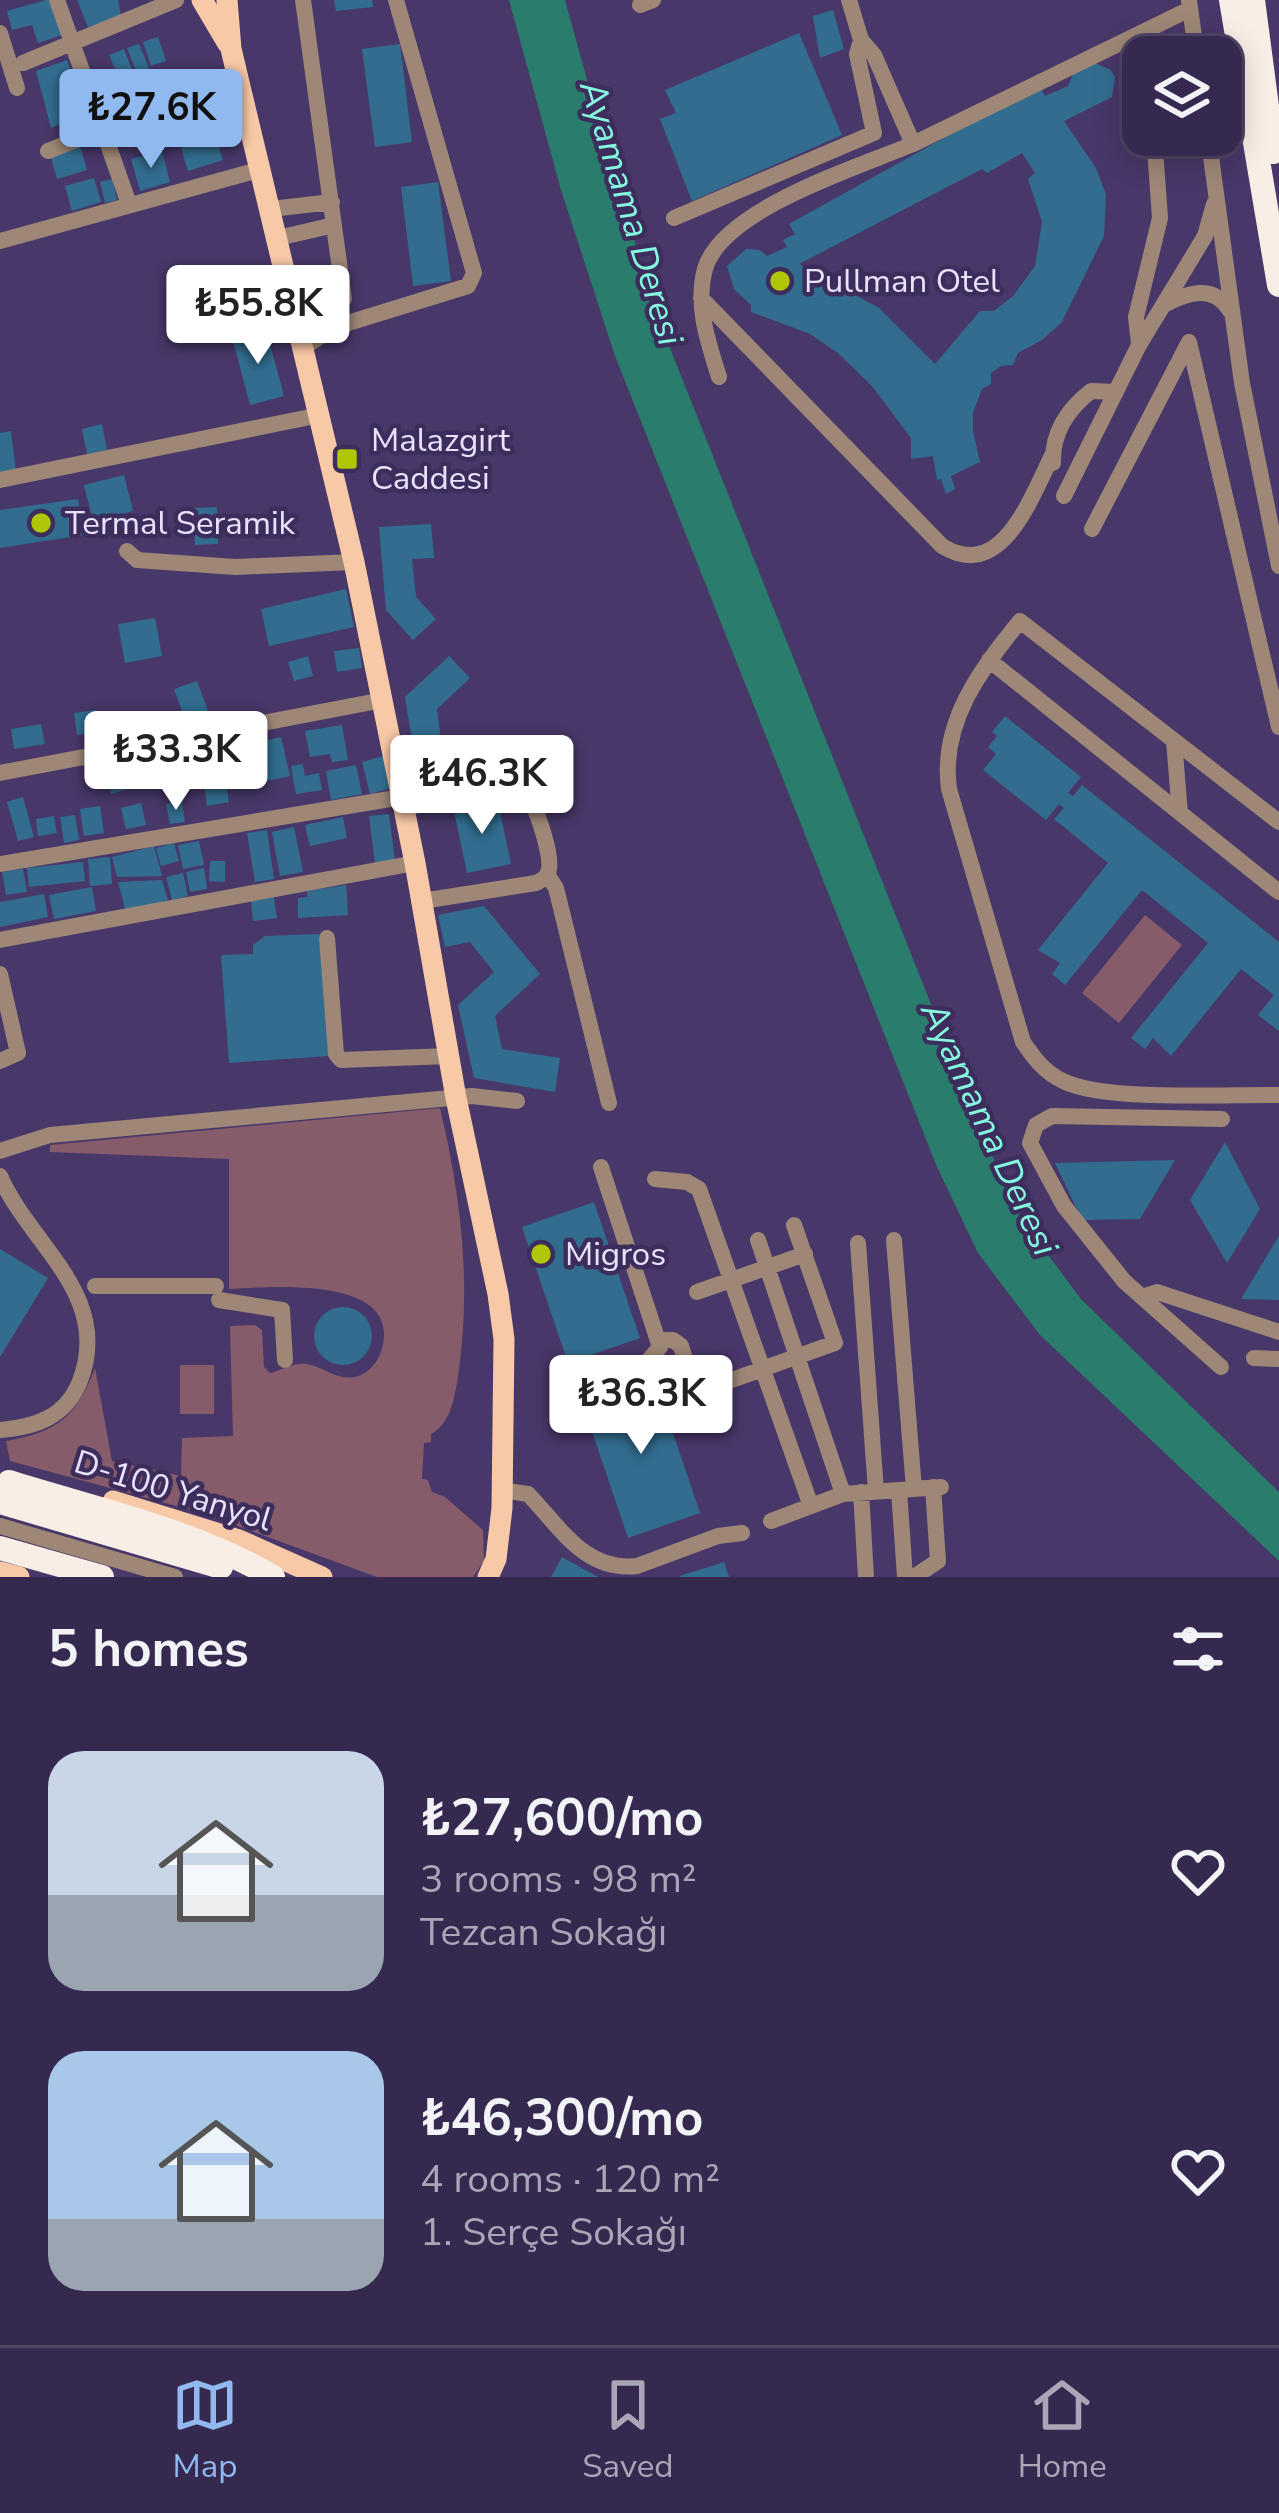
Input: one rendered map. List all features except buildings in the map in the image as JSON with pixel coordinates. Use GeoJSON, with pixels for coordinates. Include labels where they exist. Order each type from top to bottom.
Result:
{"type":"FeatureCollection","features":[{"type":"Feature","properties":{"kind":"highway"},"geometry":{"type":"LineString","coordinates":[[1231,0],[1279,285]]}},
{"type":"Feature","properties":{"kind":"highway"},"geometry":{"type":"LineString","coordinates":[[1252,0],[1279,198]]}},
{"type":"Feature","properties":{"kind":"highway"},"geometry":{"type":"LineString","coordinates":[[3,1488],[252,1577]]}},
{"type":"Feature","properties":{"kind":"highway"},"geometry":{"type":"LineString","coordinates":[[3,1488],[181,1535],[273,1577]]}},
{"type":"Feature","properties":{"kind":"highway"},"geometry":{"type":"LineString","coordinates":[[0,1548],[102,1577]]}},
{"type":"Feature","properties":{"kind":"main road"},"geometry":{"type":"LineString","coordinates":[[202,0],[231,50]]}},
{"type":"Feature","properties":{"kind":"main road"},"geometry":{"type":"LineString","coordinates":[[227,0],[231,50],[355,562],[498,1294],[504,1339],[501,1499],[496,1559],[488,1577]]}},
{"type":"Feature","properties":{"kind":"main road","name":"D-100 Yanyol"},"geometry":{"type":"LineString","coordinates":[[3,1488],[75,1492],[152,1511],[239,1540],[322,1576]]}},
{"type":"Feature","properties":{"kind":"main road"},"geometry":{"type":"LineString","coordinates":[[501,1499],[508,1534],[508,1577]]}},
{"type":"Feature","properties":{"kind":"main road"},"geometry":{"type":"LineString","coordinates":[[0,1572],[19,1577]]}},
{"type":"Feature","properties":{"kind":"street"},"geometry":{"type":"LineString","coordinates":[[57,0],[129,204]]}},
{"type":"Feature","properties":{"kind":"street"},"geometry":{"type":"LineString","coordinates":[[22,63],[176,0]]}},
{"type":"Feature","properties":{"kind":"street"},"geometry":{"type":"LineString","coordinates":[[303,0],[344,299]]}},
{"type":"Feature","properties":{"kind":"street"},"geometry":{"type":"LineString","coordinates":[[304,347],[335,327],[473,281],[396,0]]}},
{"type":"Feature","properties":{"kind":"street"},"geometry":{"type":"LineString","coordinates":[[849,0],[861,40],[874,55],[914,144]]}},
{"type":"Feature","properties":{"kind":"street"},"geometry":{"type":"LineString","coordinates":[[719,377],[701,298],[706,265],[721,239],[766,208],[914,144],[1189,4],[1194,36]]}},
{"type":"Feature","properties":{"kind":"street"},"geometry":{"type":"LineString","coordinates":[[0,33],[17,88]]}},
{"type":"Feature","properties":{"kind":"street"},"geometry":{"type":"LineString","coordinates":[[674,218],[874,133],[857,54],[861,40]]}},
{"type":"Feature","properties":{"kind":"street"},"geometry":{"type":"LineString","coordinates":[[48,152],[238,76]]}},
{"type":"Feature","properties":{"kind":"street"},"geometry":{"type":"LineString","coordinates":[[1139,345],[1136,317],[1160,218],[1156,156]]}},
{"type":"Feature","properties":{"kind":"street"},"geometry":{"type":"LineString","coordinates":[[1211,156],[1242,383],[1279,566]]}},
{"type":"Feature","properties":{"kind":"street"},"geometry":{"type":"LineString","coordinates":[[0,241],[262,170]]}},
{"type":"Feature","properties":{"kind":"street"},"geometry":{"type":"LineString","coordinates":[[1052,456],[1055,476],[1066,492],[1139,345],[1205,236],[1216,191]]}},
{"type":"Feature","properties":{"kind":"street"},"geometry":{"type":"LineString","coordinates":[[271,209],[332,202]]}},
{"type":"Feature","properties":{"kind":"street"},"geometry":{"type":"LineString","coordinates":[[278,238],[334,225]]}},
{"type":"Feature","properties":{"kind":"street"},"geometry":{"type":"LineString","coordinates":[[1146,278],[1161,283],[1167,301]]}},
{"type":"Feature","properties":{"kind":"street"},"geometry":{"type":"LineString","coordinates":[[1167,301],[1192,293],[1214,295],[1228,307],[1234,323]]}},
{"type":"Feature","properties":{"kind":"street"},"geometry":{"type":"LineString","coordinates":[[701,298],[942,546],[957,555],[989,552],[1010,536],[1052,456],[1064,419],[1091,392],[1116,392]]}},
{"type":"Feature","properties":{"kind":"street"},"geometry":{"type":"LineString","coordinates":[[1092,530],[1189,342],[1279,727]]}},
{"type":"Feature","properties":{"kind":"street"},"geometry":{"type":"LineString","coordinates":[[0,480],[320,416]]}},
{"type":"Feature","properties":{"kind":"street"},"geometry":{"type":"LineString","coordinates":[[127,551],[137,560],[235,567],[355,562]]}},
{"type":"Feature","properties":{"kind":"street"},"geometry":{"type":"LineString","coordinates":[[1279,822],[1020,621],[989,660],[957,716],[946,769],[1022,1042],[1039,1065],[1083,1089],[1279,1095]]}},
{"type":"Feature","properties":{"kind":"street"},"geometry":{"type":"LineString","coordinates":[[989,660],[1279,892]]}},
{"type":"Feature","properties":{"kind":"street"},"geometry":{"type":"LineString","coordinates":[[0,772],[383,700]]}},
{"type":"Feature","properties":{"kind":"street"},"geometry":{"type":"LineString","coordinates":[[1174,741],[1180,813]]}},
{"type":"Feature","properties":{"kind":"street"},"geometry":{"type":"LineString","coordinates":[[0,864],[520,786],[532,796],[609,1103]]}},
{"type":"Feature","properties":{"kind":"street"},"geometry":{"type":"LineString","coordinates":[[0,940],[415,863]]}},
{"type":"Feature","properties":{"kind":"street"},"geometry":{"type":"LineString","coordinates":[[422,901],[536,883],[548,874]]}},
{"type":"Feature","properties":{"kind":"street"},"geometry":{"type":"LineString","coordinates":[[327,938],[336,1054],[341,1060],[449,1056]]}},
{"type":"Feature","properties":{"kind":"street"},"geometry":{"type":"LineString","coordinates":[[0,974],[18,1053],[0,1061]]}},
{"type":"Feature","properties":{"kind":"street"},"geometry":{"type":"LineString","coordinates":[[0,1151],[50,1135],[456,1097],[517,1101]]}},
{"type":"Feature","properties":{"kind":"street"},"geometry":{"type":"LineString","coordinates":[[1221,1367],[1124,1280],[1064,1206],[1031,1149],[1033,1130],[1052,1116],[1222,1120]]}},
{"type":"Feature","properties":{"kind":"street"},"geometry":{"type":"LineString","coordinates":[[561,1389],[648,1361],[661,1340],[601,1167]]}},
{"type":"Feature","properties":{"kind":"street"},"geometry":{"type":"LineString","coordinates":[[0,1176],[82,1306],[90,1345],[73,1400],[45,1423],[0,1430]]}},
{"type":"Feature","properties":{"kind":"street"},"geometry":{"type":"LineString","coordinates":[[655,1179],[687,1182],[699,1189],[811,1506]]}},
{"type":"Feature","properties":{"kind":"street"},"geometry":{"type":"LineString","coordinates":[[726,1382],[835,1343],[794,1225]]}},
{"type":"Feature","properties":{"kind":"street"},"geometry":{"type":"LineString","coordinates":[[758,1240],[797,1357],[860,1493]]}},
{"type":"Feature","properties":{"kind":"street"},"geometry":{"type":"LineString","coordinates":[[771,1521],[860,1493],[906,1489],[937,1487],[938,1561],[909,1577],[906,1489],[894,1240]]}},
{"type":"Feature","properties":{"kind":"street"},"geometry":{"type":"LineString","coordinates":[[858,1243],[860,1493],[866,1577]]}},
{"type":"Feature","properties":{"kind":"street"},"geometry":{"type":"LineString","coordinates":[[697,1292],[805,1254]]}},
{"type":"Feature","properties":{"kind":"street"},"geometry":{"type":"LineString","coordinates":[[95,1286],[218,1293],[282,1310],[285,1360]]}},
{"type":"Feature","properties":{"kind":"street"},"geometry":{"type":"LineString","coordinates":[[1142,1297],[1157,1292],[1279,1332]]}},
{"type":"Feature","properties":{"kind":"street"},"geometry":{"type":"LineString","coordinates":[[661,1340],[681,1346],[693,1384]]}},
{"type":"Feature","properties":{"kind":"street"},"geometry":{"type":"LineString","coordinates":[[1254,1358],[1279,1359]]}},
{"type":"Feature","properties":{"kind":"street"},"geometry":{"type":"LineString","coordinates":[[501,1499],[528,1494],[586,1556],[623,1568],[718,1536],[742,1533]]}},
{"type":"Feature","properties":{"kind":"street"},"geometry":{"type":"LineString","coordinates":[[0,1526],[176,1577]]}},
{"type":"Feature","properties":{"kind":"shaded area"},"geometry":{"type":"Polygon","coordinates":[[[509,0],[565,0],[613,174],[666,338],[987,1145],[1025,1224],[1081,1299],[1279,1492],[1279,1561],[1040,1335],[978,1253],[937,1167],[615,356],[561,190],[509,0]]]}},
{"type":"Feature","properties":{"kind":"shaded area"},"geometry":{"type":"Polygon","coordinates":[[[1145,915],[1182,945],[1119,1023],[1082,993],[1145,915]]]}},
{"type":"Feature","properties":{"kind":"shaded area"},"geometry":{"type":"Polygon","coordinates":[[[440,1108],[462,1239],[464,1304],[451,1407],[444,1423],[431,1434],[431,1442],[424,1443],[422,1479],[483,1530],[484,1561],[473,1577],[377,1577],[199,1512],[10,1461],[6,1441],[39,1433],[63,1420],[95,1368],[112,1461],[181,1476],[182,1438],[233,1436],[230,1326],[255,1325],[262,1330],[264,1367],[270,1373],[303,1364],[353,1377],[375,1364],[384,1337],[380,1317],[367,1303],[347,1294],[296,1287],[229,1289],[229,1159],[50,1152],[50,1145],[440,1108]]]}},
{"type":"Feature","properties":{"kind":"shaded area"},"geometry":{"type":"Polygon","coordinates":[[[180,1365],[214,1365],[214,1414],[180,1414],[180,1365]]]}},
{"type":"Feature","properties":{"kind":"place","name":"Pullman Otel"},"geometry":{"type":"Point","coordinates":[780,281]}},
{"type":"Feature","properties":{"kind":"place","name":"Malazgirt Caddesi"},"geometry":{"type":"Point","coordinates":[347,459]}},
{"type":"Feature","properties":{"kind":"place","name":"Termal Seramik"},"geometry":{"type":"Point","coordinates":[41,523]}},
{"type":"Feature","properties":{"kind":"place","name":"Migros"},"geometry":{"type":"Point","coordinates":[541,1254]}},
{"type":"Feature","properties":{"kind":"water label","name":"Ayamama Deresi"},"geometry":{"type":"Point","coordinates":[631,213]}},
{"type":"Feature","properties":{"kind":"water label","name":"Ayamama Deresi"},"geometry":{"type":"Point","coordinates":[989,1129]}}]}
